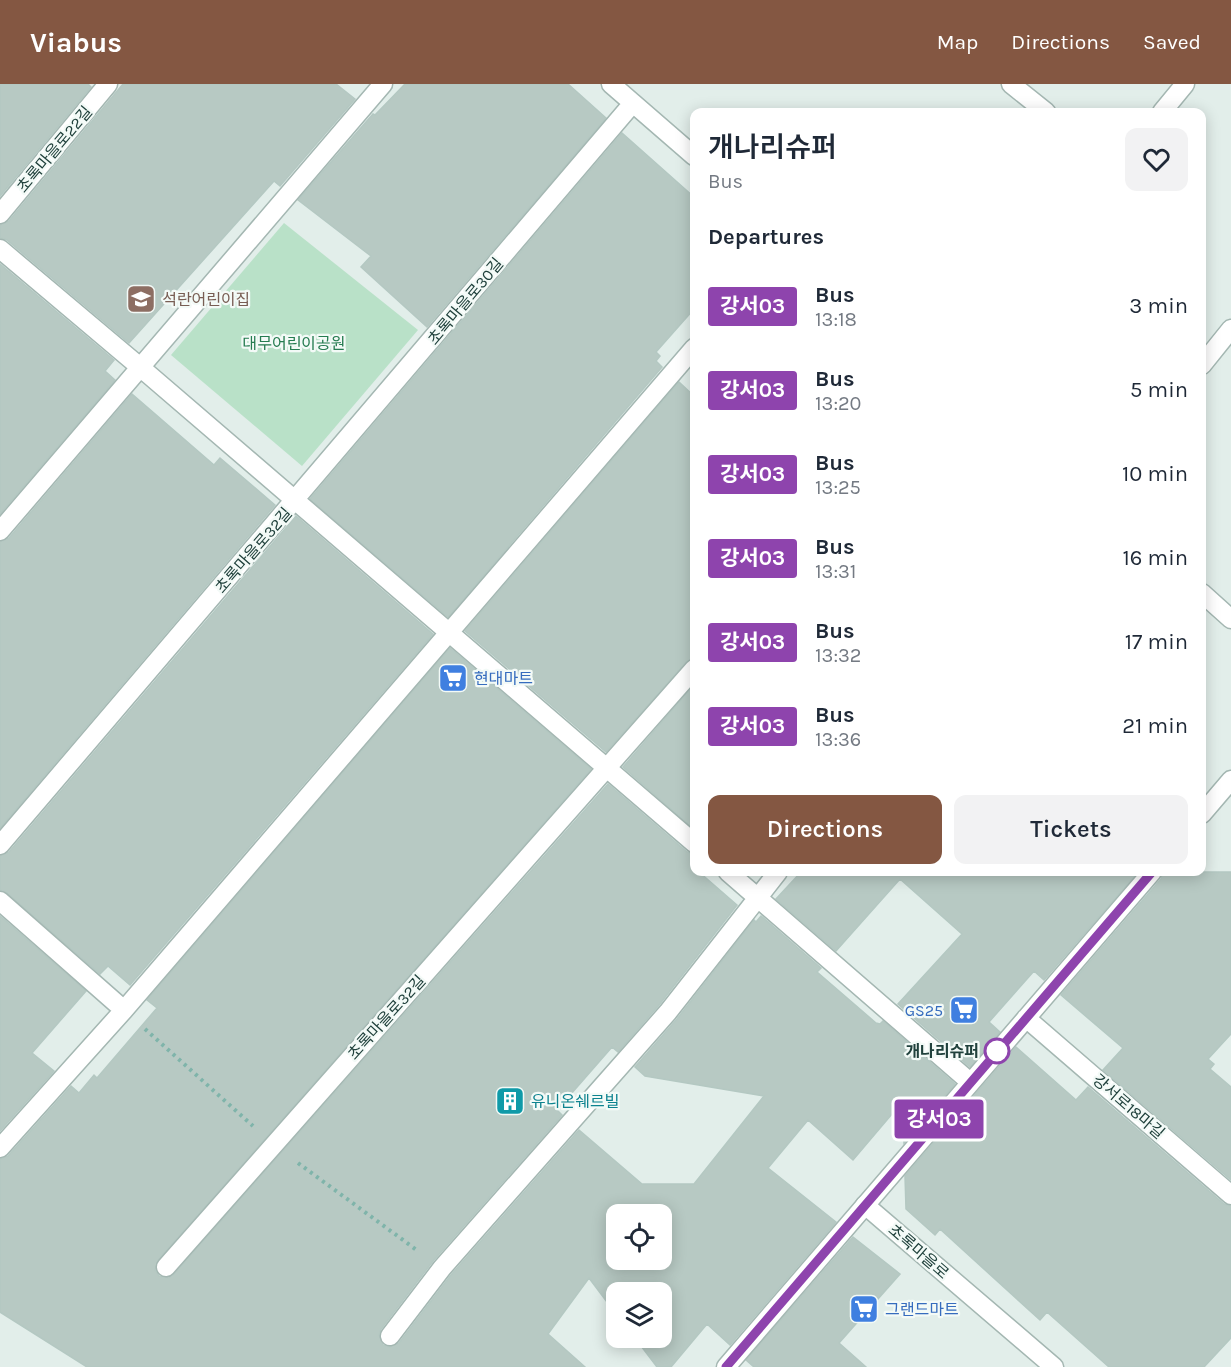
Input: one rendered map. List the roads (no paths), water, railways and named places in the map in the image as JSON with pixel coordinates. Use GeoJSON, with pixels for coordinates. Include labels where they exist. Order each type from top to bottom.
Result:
{"type":"FeatureCollection","features":[{"type":"Feature","properties":{"kind":"street","name":"초록마을로22길"},"geometry":{"type":"LineString","coordinates":[[0,214],[108,84]]}},
{"type":"Feature","properties":{"kind":"street"},"geometry":{"type":"LineString","coordinates":[[0,531],[383,84]]}},
{"type":"Feature","properties":{"kind":"street"},"geometry":{"type":"LineString","coordinates":[[611,84],[690,153]]}},
{"type":"Feature","properties":{"kind":"street"},"geometry":{"type":"LineString","coordinates":[[1011,84],[1041,108]]}},
{"type":"Feature","properties":{"kind":"street"},"geometry":{"type":"LineString","coordinates":[[1165,108],[1185,84]]}},
{"type":"Feature","properties":{"kind":"street","name":"초록마을로30길"},"geometry":{"type":"LineString","coordinates":[[296,500],[633,103]]}},
{"type":"Feature","properties":{"kind":"street","name":"초록마을로32길"},"geometry":{"type":"LineString","coordinates":[[0,249],[140,366],[690,840]]}},
{"type":"Feature","properties":{"kind":"street"},"geometry":{"type":"LineString","coordinates":[[1206,359],[1231,329]]}},
{"type":"Feature","properties":{"kind":"street"},"geometry":{"type":"LineString","coordinates":[[0,1148],[124,1010],[690,353]]}},
{"type":"Feature","properties":{"kind":"street","name":"초록마을로32길"},"geometry":{"type":"LineString","coordinates":[[0,845],[296,500]]}},
{"type":"Feature","properties":{"kind":"street"},"geometry":{"type":"LineString","coordinates":[[1206,596],[1231,618]]}},
{"type":"Feature","properties":{"kind":"street"},"geometry":{"type":"LineString","coordinates":[[607,768],[690,674]]}},
{"type":"Feature","properties":{"kind":"street","name":"초록마을로32길"},"geometry":{"type":"LineString","coordinates":[[166,1267],[607,768]]}},
{"type":"Feature","properties":{"kind":"street"},"geometry":{"type":"LineString","coordinates":[[1206,809],[1231,780]]}},
{"type":"Feature","properties":{"kind":"street"},"geometry":{"type":"LineString","coordinates":[[733,876],[970,1082]]}},
{"type":"Feature","properties":{"kind":"street"},"geometry":{"type":"LineString","coordinates":[[390,1336],[442,1268],[668,1012],[775,876]]}},
{"type":"Feature","properties":{"kind":"street"},"geometry":{"type":"LineString","coordinates":[[726,1367],[1149,876]]}},
{"type":"Feature","properties":{"kind":"street"},"geometry":{"type":"LineString","coordinates":[[0,901],[124,1010]]}},
{"type":"Feature","properties":{"kind":"street","name":"강서로18마길"},"geometry":{"type":"LineString","coordinates":[[1026,1018],[1231,1195]]}},
{"type":"Feature","properties":{"kind":"street","name":"초록마을로"},"geometry":{"type":"LineString","coordinates":[[865,1205],[1054,1367]]}},
{"type":"Feature","properties":{"kind":"place","name":"석란어린이집"},"geometry":{"type":"Point","coordinates":[141,299]}},
{"type":"Feature","properties":{"kind":"place","name":"현대마트"},"geometry":{"type":"Point","coordinates":[453,678]}},
{"type":"Feature","properties":{"kind":"place","name":"GS25"},"geometry":{"type":"Point","coordinates":[964,1010]}},
{"type":"Feature","properties":{"kind":"place","name":"개나리슈퍼"},"geometry":{"type":"Point","coordinates":[997,1051]}},
{"type":"Feature","properties":{"kind":"place","name":"유니온쉐르빌"},"geometry":{"type":"Point","coordinates":[510,1101]}},
{"type":"Feature","properties":{"kind":"place","name":"그랜드마트"},"geometry":{"type":"Point","coordinates":[864,1309]}},
{"type":"Feature","properties":{"kind":"park label","name":"대무어린이공원"},"geometry":{"type":"Point","coordinates":[294,343]}}]}
